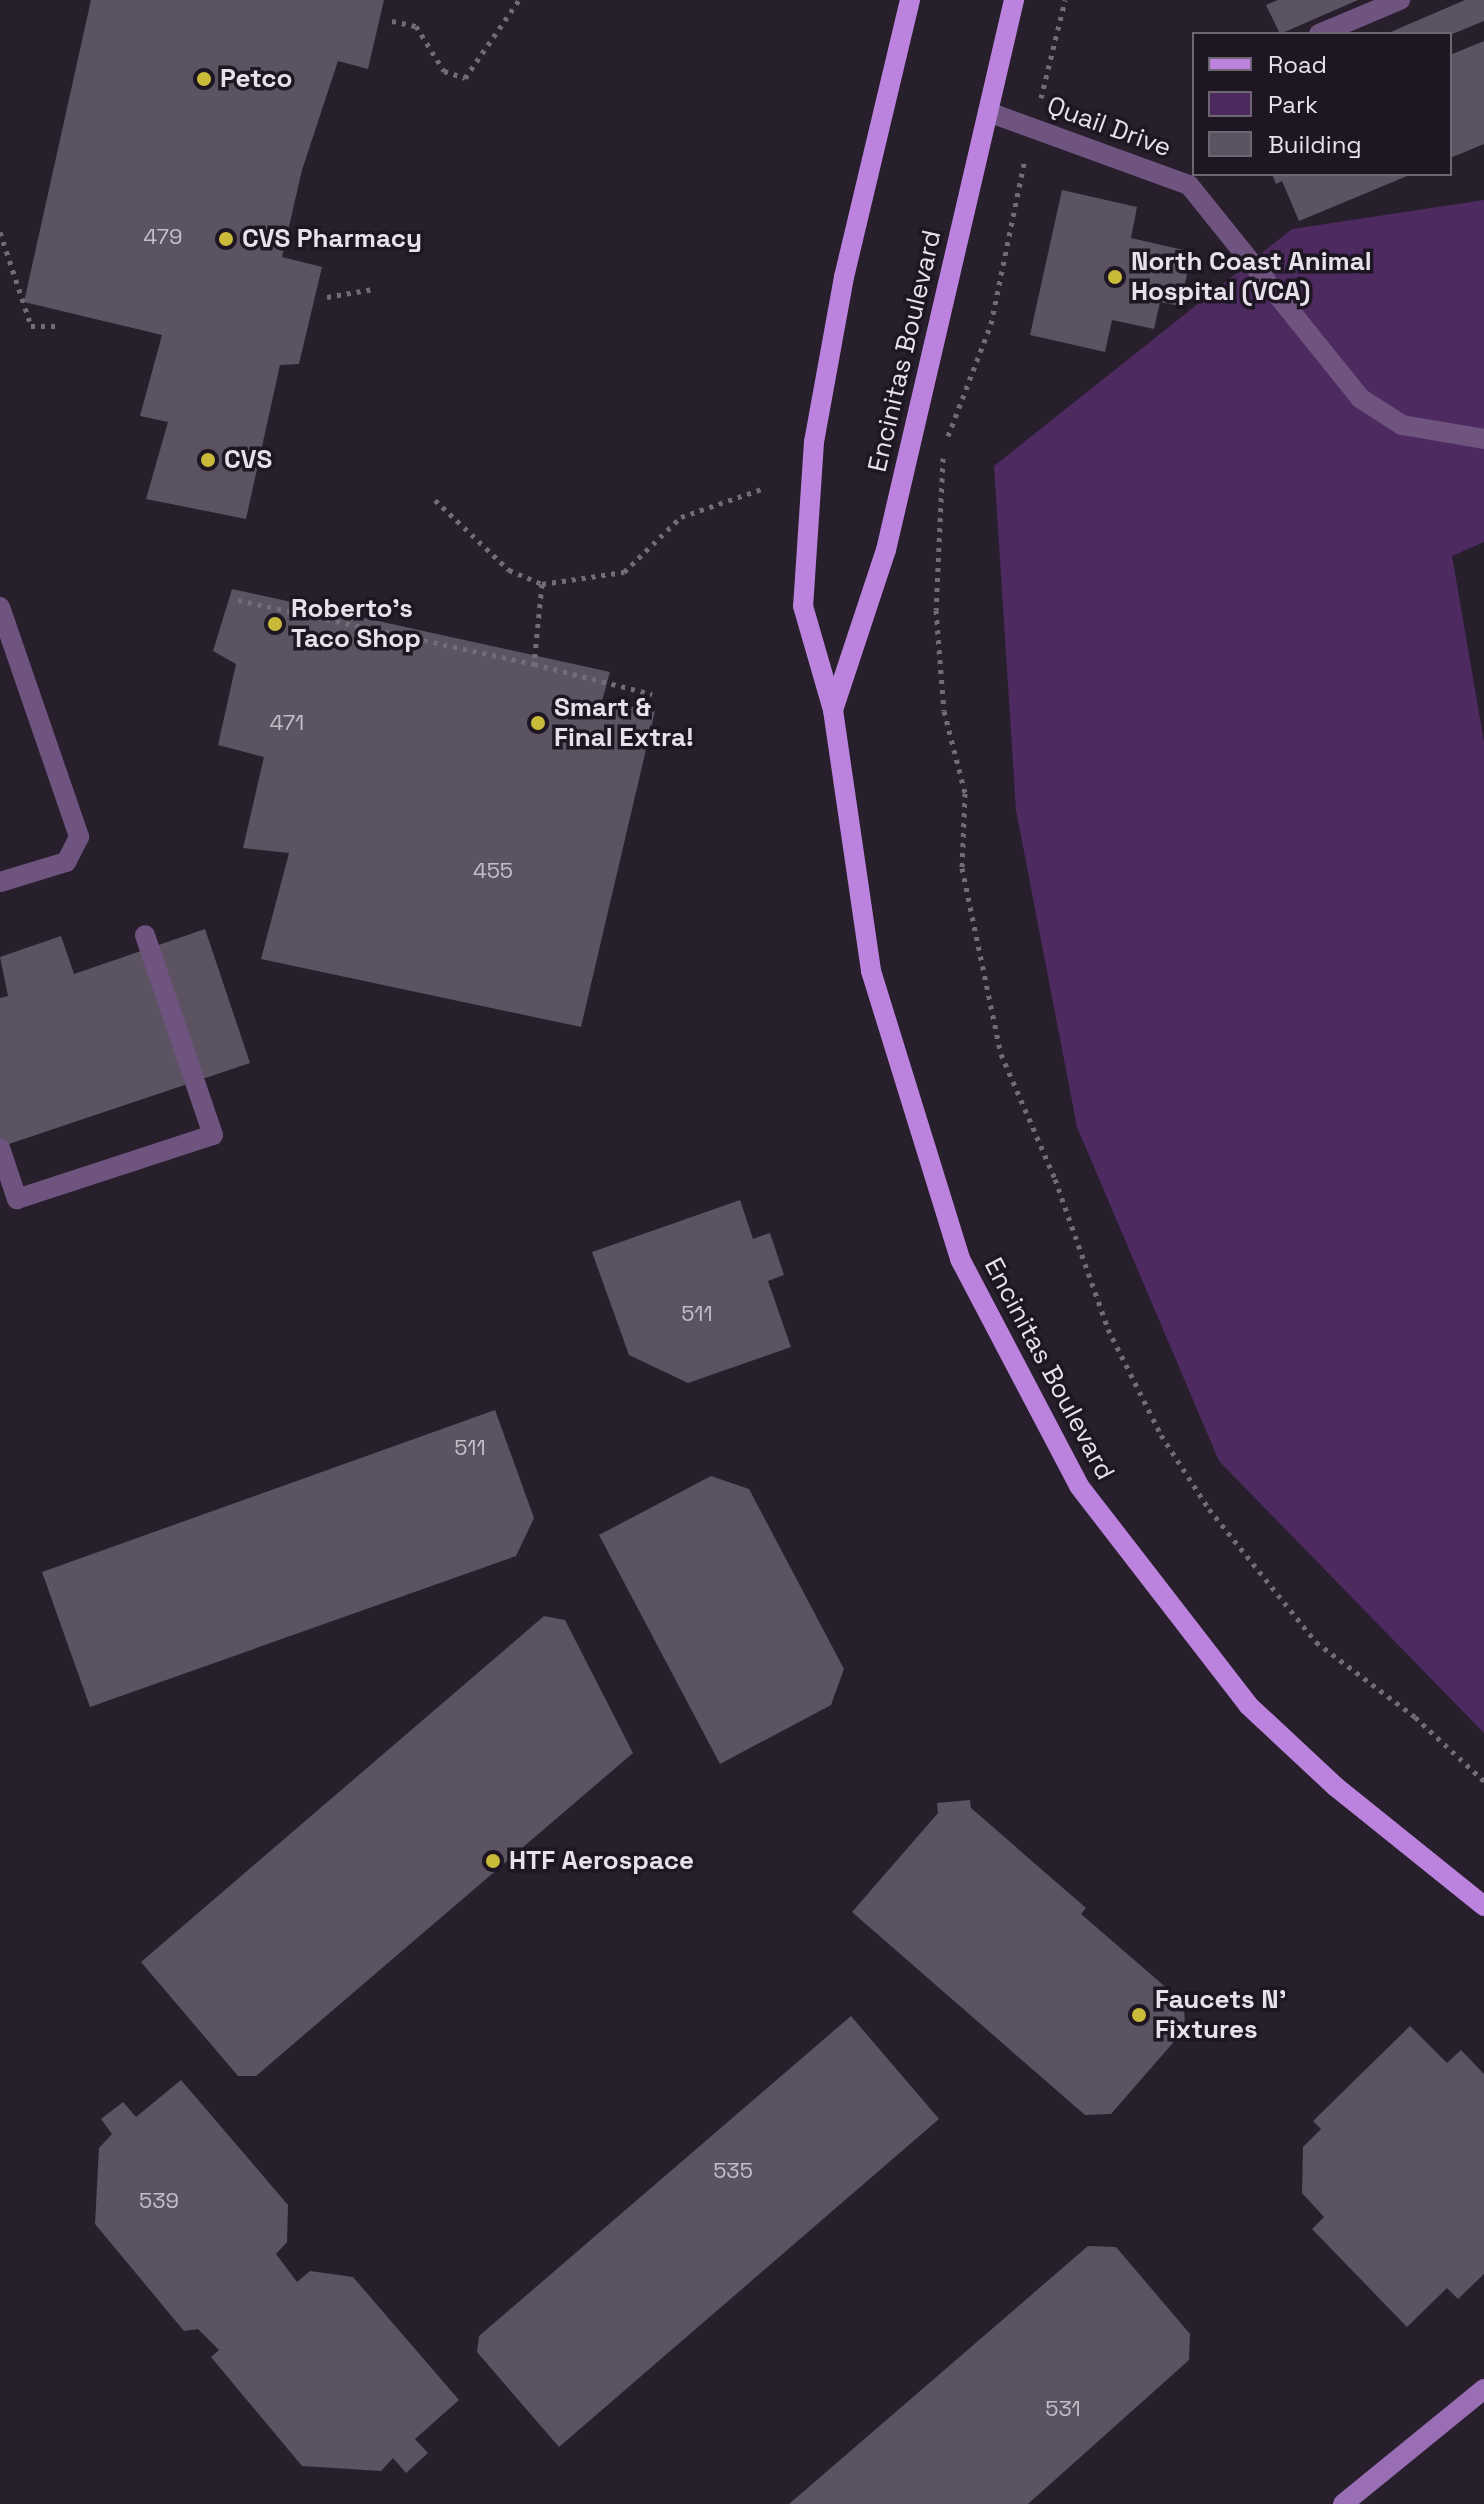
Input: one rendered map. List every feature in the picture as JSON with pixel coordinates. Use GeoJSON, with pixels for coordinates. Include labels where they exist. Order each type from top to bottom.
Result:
{"type":"FeatureCollection","features":[{"type":"Feature","properties":{"kind":"main road","name":"Encinitas Boulevard"},"geometry":{"type":"LineString","coordinates":[[910,0],[844,277],[814,442],[803,606],[833,710],[871,971],[960,1259],[1079,1486],[1248,1705],[1336,1787],[1484,1906]]}},
{"type":"Feature","properties":{"kind":"main road","name":"Encinitas Boulevard"},"geometry":{"type":"LineString","coordinates":[[833,710],[886,550],[1014,0]]}},
{"type":"Feature","properties":{"kind":"street"},"geometry":{"type":"LineString","coordinates":[[1324,32],[1400,0]]}},
{"type":"Feature","properties":{"kind":"street","name":"Quail Drive"},"geometry":{"type":"LineString","coordinates":[[988,112],[1034,126],[1189,185],[1360,398],[1402,425],[1484,439]]}},
{"type":"Feature","properties":{"kind":"street"},"geometry":{"type":"LineString","coordinates":[[0,607],[79,837],[66,862],[0,882]]}},
{"type":"Feature","properties":{"kind":"street"},"geometry":{"type":"LineString","coordinates":[[0,1148],[17,1199],[213,1135],[145,935]]}},
{"type":"Feature","properties":{"kind":"street"},"geometry":{"type":"LineString","coordinates":[[1343,2504],[1484,2389]]}},
{"type":"Feature","properties":{"kind":"path"},"geometry":{"type":"LineString","coordinates":[[392,21],[416,26],[444,71],[465,78],[519,0]]}},
{"type":"Feature","properties":{"kind":"path"},"geometry":{"type":"LineString","coordinates":[[1065,0],[991,324],[944,447],[936,514],[944,711],[965,793],[962,868],[1001,1054],[1055,1179],[1108,1329],[1161,1435],[1209,1509],[1316,1642],[1415,1717],[1484,1781]]}},
{"type":"Feature","properties":{"kind":"path"},"geometry":{"type":"LineString","coordinates":[[0,232],[31,326],[57,326]]}},
{"type":"Feature","properties":{"kind":"path"},"geometry":{"type":"LineString","coordinates":[[327,297],[373,289]]}},
{"type":"Feature","properties":{"kind":"path"},"geometry":{"type":"LineString","coordinates":[[435,500],[509,570],[542,584],[624,572],[681,517],[762,489]]}},
{"type":"Feature","properties":{"kind":"path"},"geometry":{"type":"LineString","coordinates":[[534,664],[542,584]]}},
{"type":"Feature","properties":{"kind":"path"},"geometry":{"type":"LineString","coordinates":[[238,600],[534,664],[652,694]]}},
{"type":"Feature","properties":{"kind":"green space"},"geometry":{"type":"Polygon","coordinates":[[[1484,200],[1484,542],[1452,556],[1484,742],[1484,1733],[1219,1461],[1077,1127],[1016,810],[994,466],[1292,229],[1484,200]]]}},
{"type":"Feature","properties":{"kind":"building"},"geometry":{"type":"Polygon","coordinates":[[[91,0],[384,0],[368,69],[338,61],[302,170],[282,257],[322,267],[299,364],[280,365],[246,519],[146,499],[168,422],[140,416],[162,335],[24,302],[91,0]]]}},
{"type":"Feature","properties":{"kind":"building"},"geometry":{"type":"Polygon","coordinates":[[[1278,0],[1358,0],[1285,32],[1279,32],[1266,5],[1278,0]]]}},
{"type":"Feature","properties":{"kind":"building"},"geometry":{"type":"Polygon","coordinates":[[[1465,0],[1484,0],[1484,21],[1452,34],[1391,32],[1465,0]]]}},
{"type":"Feature","properties":{"kind":"building"},"geometry":{"type":"Polygon","coordinates":[[[1484,41],[1484,144],[1452,157],[1452,54],[1484,41]]]}},
{"type":"Feature","properties":{"kind":"building"},"geometry":{"type":"Polygon","coordinates":[[[1273,176],[1407,176],[1299,221],[1282,181],[1276,184],[1273,176]]]}},
{"type":"Feature","properties":{"kind":"building","name":"North Coast Animal Hospital (VCA)"},"geometry":{"type":"Polygon","coordinates":[[[1062,190],[1137,207],[1131,238],[1192,252],[1180,306],[1160,302],[1154,329],[1112,320],[1105,352],[1030,335],[1062,190]]]}},
{"type":"Feature","properties":{"kind":"building"},"geometry":{"type":"Polygon","coordinates":[[[232,589],[610,672],[602,701],[655,711],[581,1027],[261,959],[289,853],[243,848],[264,757],[218,745],[236,664],[213,651],[232,589]]]}},
{"type":"Feature","properties":{"kind":"building"},"geometry":{"type":"Polygon","coordinates":[[[205,929],[250,1063],[0,1147],[0,998],[8,996],[0,957],[61,936],[74,974],[205,929]]]}},
{"type":"Feature","properties":{"kind":"building"},"geometry":{"type":"Polygon","coordinates":[[[740,1200],[753,1239],[770,1233],[784,1275],[768,1281],[791,1347],[688,1383],[629,1355],[592,1252],[740,1200]]]}},
{"type":"Feature","properties":{"kind":"building"},"geometry":{"type":"Polygon","coordinates":[[[495,1410],[534,1518],[516,1556],[90,1707],[42,1572],[495,1410]]]}},
{"type":"Feature","properties":{"kind":"building"},"geometry":{"type":"Polygon","coordinates":[[[711,1476],[749,1489],[844,1669],[831,1705],[720,1764],[599,1535],[711,1476]]]}},
{"type":"Feature","properties":{"kind":"building"},"geometry":{"type":"Polygon","coordinates":[[[544,1616],[565,1620],[633,1753],[256,2076],[238,2076],[141,1962],[544,1616]]]}},
{"type":"Feature","properties":{"kind":"building"},"geometry":{"type":"Polygon","coordinates":[[[970,1800],[971,1808],[1086,1908],[1081,1914],[1184,2003],[1185,2029],[1111,2114],[1085,2115],[852,1912],[938,1813],[937,1803],[970,1800]]]}},
{"type":"Feature","properties":{"kind":"building"},"geometry":{"type":"Polygon","coordinates":[[[851,2016],[939,2119],[559,2447],[477,2352],[479,2336],[851,2016]]]}},
{"type":"Feature","properties":{"kind":"building"},"geometry":{"type":"Polygon","coordinates":[[[1410,2026],[1447,2063],[1461,2050],[1484,2074],[1484,2274],[1458,2299],[1447,2288],[1407,2327],[1312,2229],[1324,2217],[1302,2193],[1303,2147],[1321,2129],[1313,2121],[1410,2026]]]}},
{"type":"Feature","properties":{"kind":"building"},"geometry":{"type":"Polygon","coordinates":[[[181,2080],[288,2205],[287,2242],[276,2254],[297,2282],[310,2271],[353,2277],[459,2400],[415,2439],[428,2453],[406,2473],[393,2458],[381,2471],[302,2466],[211,2357],[219,2350],[198,2329],[184,2331],[95,2224],[99,2148],[112,2134],[101,2119],[123,2102],[136,2117],[181,2080]]]}},
{"type":"Feature","properties":{"kind":"building"},"geometry":{"type":"Polygon","coordinates":[[[1088,2246],[1116,2247],[1190,2334],[1189,2360],[1028,2504],[789,2504],[1088,2246]]]}},
{"type":"Feature","properties":{"kind":"place","name":"Petco"},"geometry":{"type":"Point","coordinates":[204,79]}},
{"type":"Feature","properties":{"kind":"place","name":"CVS Pharmacy"},"geometry":{"type":"Point","coordinates":[226,239]}},
{"type":"Feature","properties":{"kind":"place","name":"North Coast Animal Hospital (VCA)"},"geometry":{"type":"Point","coordinates":[1115,277]}},
{"type":"Feature","properties":{"kind":"place","name":"CVS"},"geometry":{"type":"Point","coordinates":[208,460]}},
{"type":"Feature","properties":{"kind":"place","name":"Roberto's Taco Shop"},"geometry":{"type":"Point","coordinates":[275,624]}},
{"type":"Feature","properties":{"kind":"place","name":"Smart & Final Extra!"},"geometry":{"type":"Point","coordinates":[538,723]}},
{"type":"Feature","properties":{"kind":"place","name":"HTF Aerospace"},"geometry":{"type":"Point","coordinates":[493,1861]}},
{"type":"Feature","properties":{"kind":"place","name":"Faucets N' Fixtures"},"geometry":{"type":"Point","coordinates":[1139,2015]}}]}
